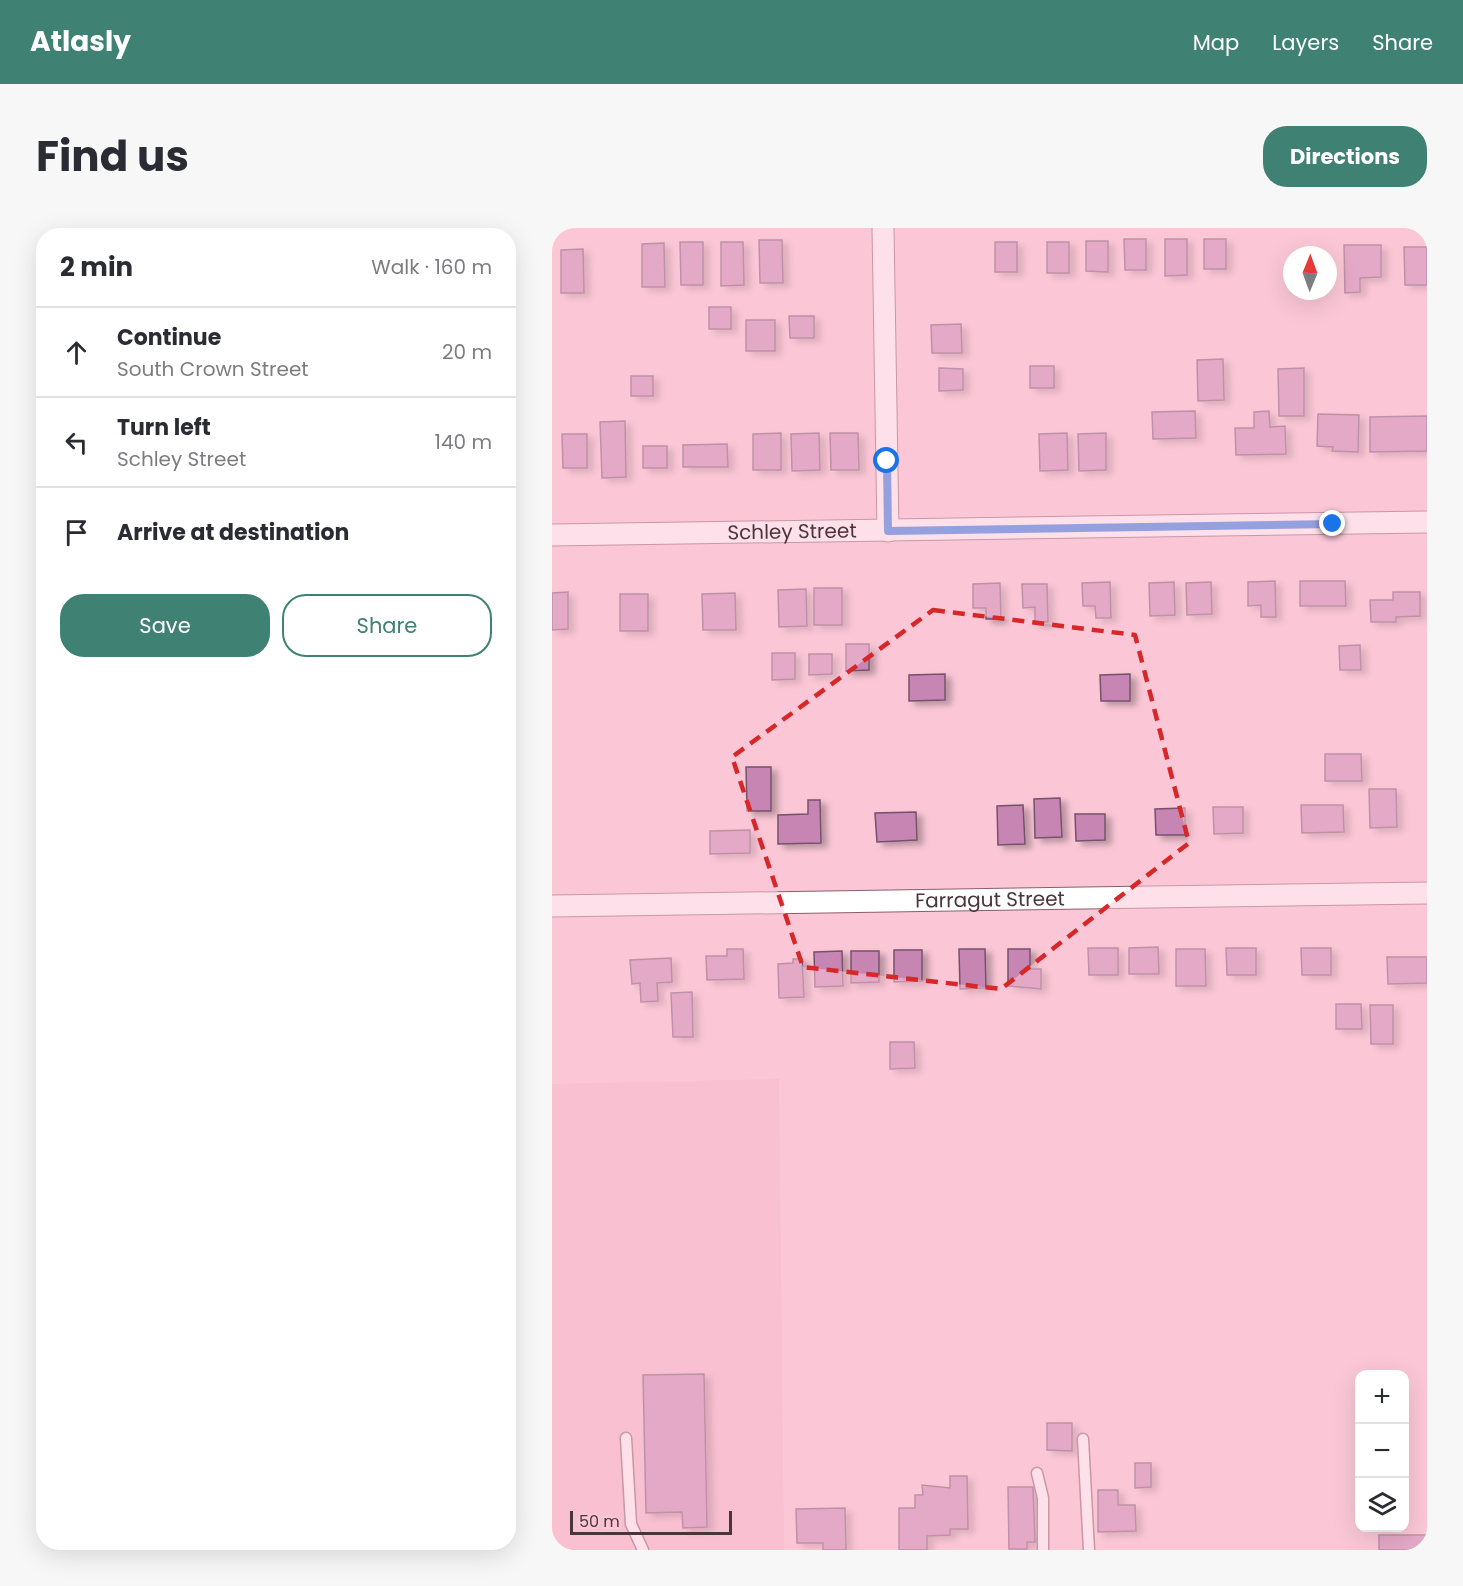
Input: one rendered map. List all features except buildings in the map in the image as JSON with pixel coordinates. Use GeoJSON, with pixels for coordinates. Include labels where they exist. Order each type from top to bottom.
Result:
{"type":"FeatureCollection","features":[{"type":"Feature","properties":{"kind":"street"},"geometry":{"type":"LineString","coordinates":[[883,228],[888,531]]}},
{"type":"Feature","properties":{"kind":"street","name":"Schley Street"},"geometry":{"type":"LineString","coordinates":[[552,535],[1427,522]]}},
{"type":"Feature","properties":{"kind":"street","name":"Farragut Street"},"geometry":{"type":"LineString","coordinates":[[552,906],[1427,893]]}},
{"type":"Feature","properties":{"kind":"lane"},"geometry":{"type":"LineString","coordinates":[[626,1438],[631,1524],[643,1550]]}},
{"type":"Feature","properties":{"kind":"lane"},"geometry":{"type":"LineString","coordinates":[[1083,1439],[1089,1550]]}},
{"type":"Feature","properties":{"kind":"lane"},"geometry":{"type":"LineString","coordinates":[[1037,1473],[1043,1497],[1043,1550]]}},
{"type":"Feature","properties":{"kind":"highlighted area"},"geometry":{"type":"Polygon","coordinates":[[[933,610],[1135,635],[1189,843],[1001,989],[803,967],[732,757],[933,610]]]}},
{"type":"Feature","properties":{"kind":"shaded area"},"geometry":{"type":"Polygon","coordinates":[[[779,1079],[784,1550],[552,1550],[552,1084],[779,1079]]]}},
{"type":"Feature","properties":{"kind":"route"},"geometry":{"type":"LineString","coordinates":[[887,461],[888,531],[1333,524]]}}]}
